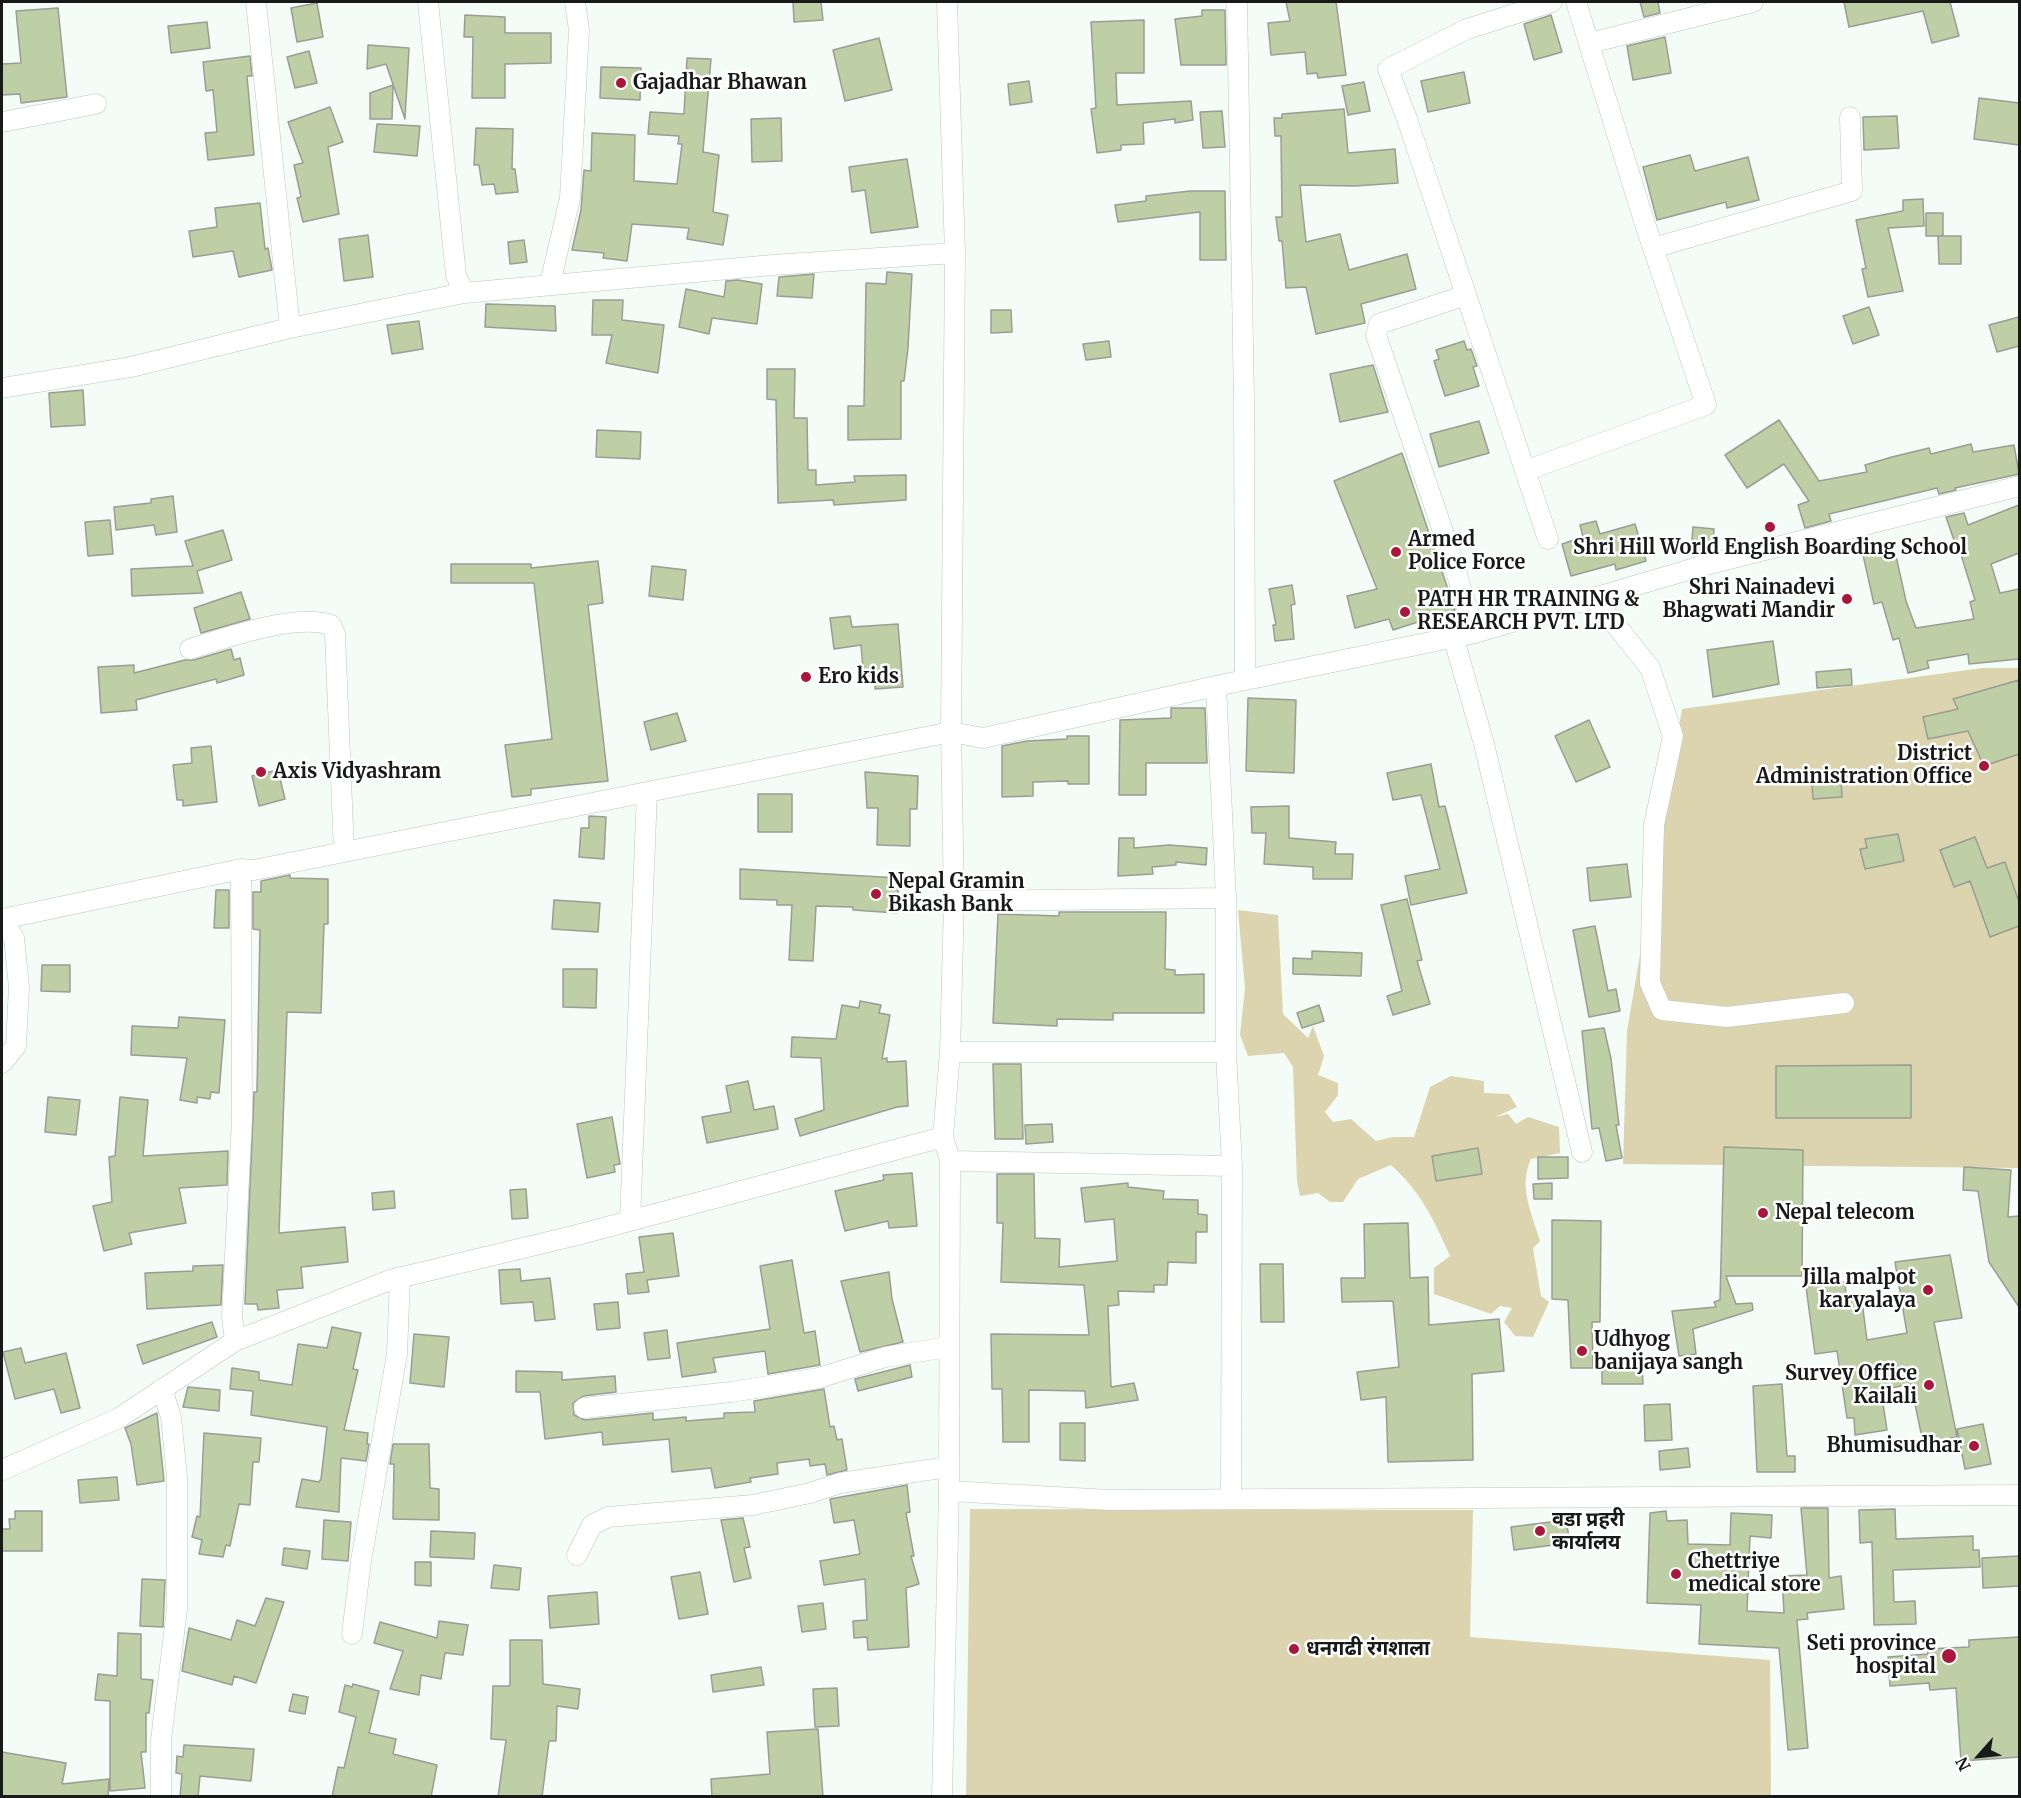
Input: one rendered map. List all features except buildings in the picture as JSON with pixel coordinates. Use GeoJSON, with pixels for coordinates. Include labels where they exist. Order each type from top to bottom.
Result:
{"type":"FeatureCollection","features":[{"type":"Feature","properties":{"kind":"street"},"geometry":{"type":"LineString","coordinates":[[256,2],[290,328]]}},
{"type":"Feature","properties":{"kind":"street"},"geometry":{"type":"LineString","coordinates":[[428,2],[456,275],[464,293]]}},
{"type":"Feature","properties":{"kind":"street"},"geometry":{"type":"LineString","coordinates":[[549,285],[570,198],[579,30],[575,2]]}},
{"type":"Feature","properties":{"kind":"street"},"geometry":{"type":"LineString","coordinates":[[942,1797],[949,1491],[950,1161],[943,1137],[950,1052],[954,901],[951,732],[955,253],[946,2]]}},
{"type":"Feature","properties":{"kind":"street"},"geometry":{"type":"LineString","coordinates":[[1237,2],[1245,455],[1245,680]]}},
{"type":"Feature","properties":{"kind":"street"},"geometry":{"type":"LineString","coordinates":[[1548,539],[1407,118],[1388,69],[1467,29],[1552,2]]}},
{"type":"Feature","properties":{"kind":"street"},"geometry":{"type":"LineString","coordinates":[[1525,471],[1706,405],[1653,248],[1576,2]]}},
{"type":"Feature","properties":{"kind":"street"},"geometry":{"type":"LineString","coordinates":[[1590,43],[1753,2]]}},
{"type":"Feature","properties":{"kind":"street"},"geometry":{"type":"LineString","coordinates":[[2,122],[96,104]]}},
{"type":"Feature","properties":{"kind":"street"},"geometry":{"type":"LineString","coordinates":[[1653,248],[1852,191],[1850,117]]}},
{"type":"Feature","properties":{"kind":"street"},"geometry":{"type":"LineString","coordinates":[[2,388],[131,367],[290,328],[464,293],[955,253]]}},
{"type":"Feature","properties":{"kind":"street"},"geometry":{"type":"LineString","coordinates":[[1466,295],[1379,324],[1376,335],[1448,546],[1475,633]]}},
{"type":"Feature","properties":{"kind":"street"},"geometry":{"type":"LineString","coordinates":[[2,1064],[16,1046],[20,987],[14,938],[2,919],[241,869],[254,870],[951,732],[983,738],[1216,686],[1475,633],[1704,565],[2019,486]]}},
{"type":"Feature","properties":{"kind":"street"},"geometry":{"type":"LineString","coordinates":[[1595,599],[1650,668],[1673,736],[1654,825],[1650,983],[1662,1010],[1726,1017],[1844,1003]]}},
{"type":"Feature","properties":{"kind":"street"},"geometry":{"type":"LineString","coordinates":[[190,649],[238,633],[317,620],[331,625],[335,634],[344,852]]}},
{"type":"Feature","properties":{"kind":"street"},"geometry":{"type":"LineString","coordinates":[[1453,636],[1484,744],[1581,1152]]}},
{"type":"Feature","properties":{"kind":"street"},"geometry":{"type":"LineString","coordinates":[[1216,686],[1226,898],[1226,1052],[1232,1166],[1231,1499]]}},
{"type":"Feature","properties":{"kind":"street"},"geometry":{"type":"LineString","coordinates":[[630,1221],[647,792]]}},
{"type":"Feature","properties":{"kind":"street"},"geometry":{"type":"LineString","coordinates":[[235,1341],[232,1316],[242,1119],[241,869]]}},
{"type":"Feature","properties":{"kind":"street"},"geometry":{"type":"LineString","coordinates":[[954,901],[1226,898]]}},
{"type":"Feature","properties":{"kind":"street"},"geometry":{"type":"LineString","coordinates":[[950,1052],[1226,1052]]}},
{"type":"Feature","properties":{"kind":"street"},"geometry":{"type":"LineString","coordinates":[[2,1470],[119,1418],[235,1341],[400,1277],[630,1221],[943,1137]]}},
{"type":"Feature","properties":{"kind":"street"},"geometry":{"type":"LineString","coordinates":[[950,1161],[1232,1166]]}},
{"type":"Feature","properties":{"kind":"street"},"geometry":{"type":"LineString","coordinates":[[352,1634],[361,1561],[397,1354],[400,1277]]}},
{"type":"Feature","properties":{"kind":"street"},"geometry":{"type":"LineString","coordinates":[[584,1408],[732,1392],[819,1378],[885,1357],[948,1347]]}},
{"type":"Feature","properties":{"kind":"street"},"geometry":{"type":"LineString","coordinates":[[161,1797],[161,1740],[177,1609],[177,1477],[171,1417],[162,1389]]}},
{"type":"Feature","properties":{"kind":"street"},"geometry":{"type":"LineString","coordinates":[[577,1556],[592,1525],[608,1517],[753,1505],[810,1493],[840,1483],[948,1467]]}},
{"type":"Feature","properties":{"kind":"street"},"geometry":{"type":"LineString","coordinates":[[949,1491],[1110,1500],[2019,1495]]}},
{"type":"Feature","properties":{"kind":"shaded area"},"geometry":{"type":"Polygon","coordinates":[[[1982,668],[2019,668],[2019,1168],[1623,1164],[1627,1031],[1682,709],[1982,668]]]}},
{"type":"Feature","properties":{"kind":"shaded area"},"geometry":{"type":"Polygon","coordinates":[[[1238,910],[1278,915],[1283,1014],[1308,1038],[1313,1026],[1324,1056],[1318,1075],[1338,1083],[1338,1095],[1325,1112],[1333,1122],[1351,1119],[1376,1141],[1393,1137],[1414,1137],[1430,1087],[1451,1076],[1484,1081],[1484,1093],[1509,1094],[1517,1107],[1495,1117],[1508,1114],[1516,1124],[1528,1117],[1559,1127],[1560,1153],[1531,1159],[1527,1169],[1526,1190],[1540,1241],[1533,1248],[1541,1296],[1549,1302],[1533,1337],[1515,1336],[1504,1322],[1512,1308],[1500,1306],[1491,1314],[1434,1294],[1434,1268],[1450,1256],[1419,1196],[1391,1165],[1358,1179],[1343,1202],[1330,1202],[1318,1193],[1300,1196],[1297,1182],[1293,1067],[1284,1053],[1248,1056],[1240,1035],[1245,988],[1238,910]]]}},
{"type":"Feature","properties":{"kind":"shaded area","name":"धनगढी रंगशाला"},"geometry":{"type":"Polygon","coordinates":[[[970,1509],[1473,1510],[1470,1637],[1770,1660],[1771,1796],[966,1796],[970,1509]]]}},
{"type":"Feature","properties":{"kind":"place","name":"Gajadhar Bhawan"},"geometry":{"type":"Point","coordinates":[621,83]}},
{"type":"Feature","properties":{"kind":"place","name":"Shri Hill World English Boarding School"},"geometry":{"type":"Point","coordinates":[1770,527]}},
{"type":"Feature","properties":{"kind":"place","name":"Armed Police Force"},"geometry":{"type":"Point","coordinates":[1396,552]}},
{"type":"Feature","properties":{"kind":"place","name":"Shri Nainadevi Bhagwati Mandir"},"geometry":{"type":"Point","coordinates":[1847,599]}},
{"type":"Feature","properties":{"kind":"place","name":"PATH HR TRAINING & RESEARCH PVT. LTD"},"geometry":{"type":"Point","coordinates":[1405,612]}},
{"type":"Feature","properties":{"kind":"place","name":"Ero kids"},"geometry":{"type":"Point","coordinates":[806,677]}},
{"type":"Feature","properties":{"kind":"place","name":"District Administration Office"},"geometry":{"type":"Point","coordinates":[1984,766]}},
{"type":"Feature","properties":{"kind":"place","name":"Axis Vidyashram"},"geometry":{"type":"Point","coordinates":[261,772]}},
{"type":"Feature","properties":{"kind":"place","name":"Nepal Gramin Bikash Bank"},"geometry":{"type":"Point","coordinates":[876,894]}},
{"type":"Feature","properties":{"kind":"place","name":"Nepal telecom"},"geometry":{"type":"Point","coordinates":[1763,1213]}},
{"type":"Feature","properties":{"kind":"place","name":"Jilla malpot karyalaya"},"geometry":{"type":"Point","coordinates":[1928,1290]}},
{"type":"Feature","properties":{"kind":"place","name":"Udhyog banijaya sangh"},"geometry":{"type":"Point","coordinates":[1582,1351]}},
{"type":"Feature","properties":{"kind":"place","name":"Survey Office Kailali"},"geometry":{"type":"Point","coordinates":[1929,1385]}},
{"type":"Feature","properties":{"kind":"place","name":"Bhumisudhar"},"geometry":{"type":"Point","coordinates":[1974,1446]}},
{"type":"Feature","properties":{"kind":"place","name":"वडा प्रहरी कार्यालय"},"geometry":{"type":"Point","coordinates":[1540,1531]}},
{"type":"Feature","properties":{"kind":"place","name":"Chettriye medical store"},"geometry":{"type":"Point","coordinates":[1676,1574]}},
{"type":"Feature","properties":{"kind":"place","name":"धनगढी रंगशाला"},"geometry":{"type":"Point","coordinates":[1294,1649]}},
{"type":"Feature","properties":{"kind":"place","name":"Seti province hospital"},"geometry":{"type":"Point","coordinates":[1949,1656]}}]}
